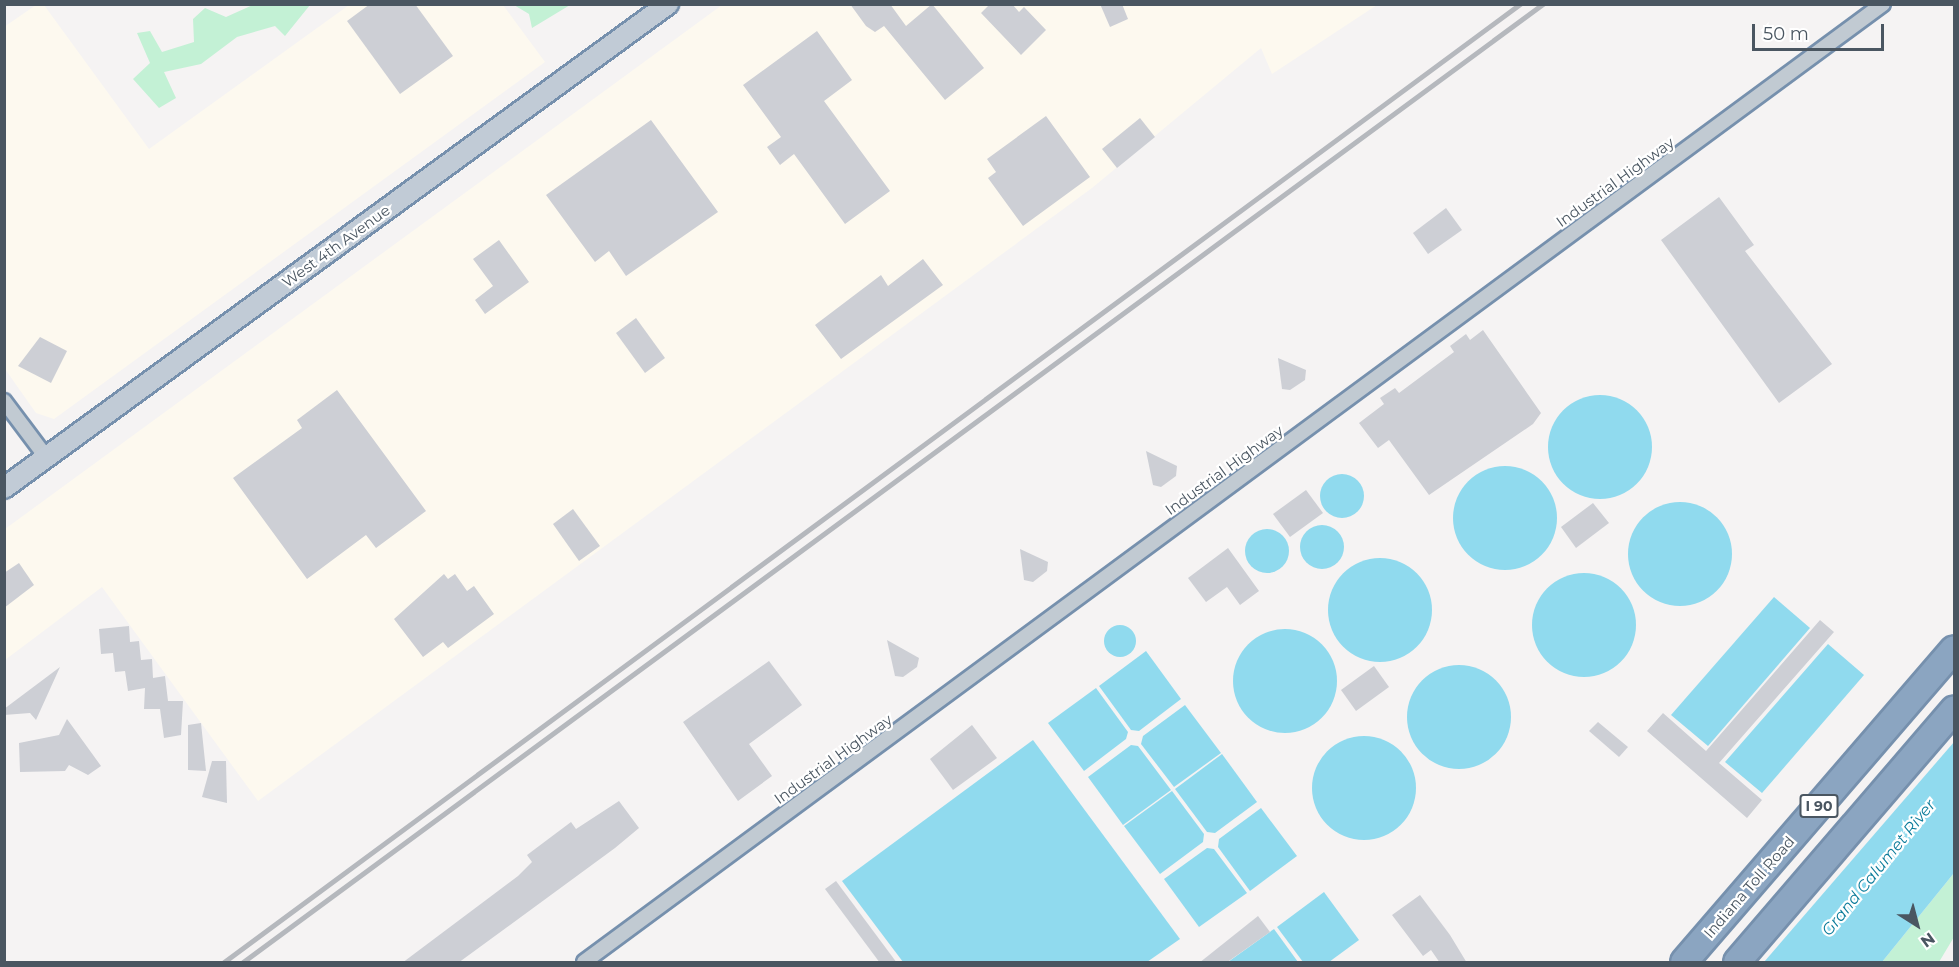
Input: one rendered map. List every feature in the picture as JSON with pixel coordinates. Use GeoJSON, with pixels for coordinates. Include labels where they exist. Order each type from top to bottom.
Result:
{"type":"FeatureCollection","features":[{"type":"Feature","properties":{"kind":"highway","name":"Indiana Toll Road"},"geometry":{"type":"LineString","coordinates":[[1684,963],[1954,649]]}},
{"type":"Feature","properties":{"kind":"highway","name":"I 90"},"geometry":{"type":"LineString","coordinates":[[1737,963],[1954,710]]}},
{"type":"Feature","properties":{"kind":"main road","name":"West 4th Avenue"},"geometry":{"type":"LineString","coordinates":[[4,488],[668,4]]}},
{"type":"Feature","properties":{"kind":"street","name":"Industrial Highway"},"geometry":{"type":"LineString","coordinates":[[584,963],[1883,4]]}},
{"type":"Feature","properties":{"kind":"street"},"geometry":{"type":"LineString","coordinates":[[4,401],[46,457]]}},
{"type":"Feature","properties":{"kind":"shaded area"},"geometry":{"type":"Polygon","coordinates":[[[36,5],[44,5],[149,149],[349,5],[503,5],[545,62],[54,419],[36,413],[5,369],[4,27],[36,5]]]}},
{"type":"Feature","properties":{"kind":"shaded area"},"geometry":{"type":"Polygon","coordinates":[[[722,5],[1377,5],[1272,74],[1261,48],[1092,188],[258,801],[102,587],[5,660],[5,529],[722,5]]]}},
{"type":"Feature","properties":{"kind":"green space"},"geometry":{"type":"Polygon","coordinates":[[[255,4],[310,5],[285,36],[275,26],[237,37],[201,64],[164,72],[176,98],[159,108],[133,79],[150,63],[137,33],[150,31],[162,52],[194,42],[193,19],[205,8],[226,17],[255,4]]]}},
{"type":"Feature","properties":{"kind":"green space"},"geometry":{"type":"Polygon","coordinates":[[[570,4],[532,28],[529,14],[514,5],[570,4]]]}},
{"type":"Feature","properties":{"kind":"green space"},"geometry":{"type":"Polygon","coordinates":[[[1954,873],[1954,937],[1939,962],[1882,962],[1954,873]]]}},
{"type":"Feature","properties":{"kind":"water"},"geometry":{"type":"Polygon","coordinates":[[[1600,395],[1620,399],[1637,410],[1648,427],[1652,447],[1648,467],[1637,484],[1620,495],[1600,499],[1580,495],[1563,484],[1552,467],[1548,447],[1552,427],[1563,410],[1580,399],[1600,395]]]}},
{"type":"Feature","properties":{"kind":"water"},"geometry":{"type":"Polygon","coordinates":[[[1505,466],[1525,470],[1542,481],[1553,498],[1557,518],[1553,538],[1542,555],[1525,566],[1505,570],[1485,566],[1468,555],[1457,538],[1453,518],[1457,498],[1468,481],[1485,470],[1505,466]]]}},
{"type":"Feature","properties":{"kind":"water"},"geometry":{"type":"Polygon","coordinates":[[[1342,474],[1358,480],[1364,496],[1358,512],[1342,518],[1326,512],[1320,496],[1326,480],[1342,474]]]}},
{"type":"Feature","properties":{"kind":"water"},"geometry":{"type":"Polygon","coordinates":[[[1680,502],[1700,506],[1717,517],[1728,534],[1732,554],[1728,574],[1717,591],[1700,602],[1680,606],[1660,602],[1643,591],[1632,574],[1628,554],[1632,534],[1643,517],[1660,506],[1680,502]]]}},
{"type":"Feature","properties":{"kind":"water"},"geometry":{"type":"Polygon","coordinates":[[[1322,525],[1338,531],[1344,547],[1338,563],[1322,569],[1306,563],[1300,547],[1306,531],[1322,525]]]}},
{"type":"Feature","properties":{"kind":"water"},"geometry":{"type":"Polygon","coordinates":[[[1267,529],[1283,535],[1289,551],[1283,567],[1267,573],[1251,567],[1245,551],[1251,535],[1267,529]]]}},
{"type":"Feature","properties":{"kind":"water"},"geometry":{"type":"Polygon","coordinates":[[[1380,558],[1400,562],[1417,573],[1428,590],[1432,610],[1428,630],[1417,647],[1400,658],[1380,662],[1360,658],[1343,647],[1332,630],[1328,610],[1332,590],[1343,573],[1360,562],[1380,558]]]}},
{"type":"Feature","properties":{"kind":"water"},"geometry":{"type":"Polygon","coordinates":[[[1584,573],[1604,577],[1621,588],[1632,605],[1636,625],[1632,645],[1621,662],[1604,673],[1584,677],[1564,673],[1547,662],[1536,645],[1532,625],[1536,605],[1547,588],[1564,577],[1584,573]]]}},
{"type":"Feature","properties":{"kind":"water"},"geometry":{"type":"Polygon","coordinates":[[[1774,597],[1810,628],[1708,746],[1671,715],[1774,597]]]}},
{"type":"Feature","properties":{"kind":"water"},"geometry":{"type":"Polygon","coordinates":[[[1120,625],[1131,630],[1136,641],[1131,652],[1120,657],[1109,652],[1104,641],[1109,630],[1120,625]]]}},
{"type":"Feature","properties":{"kind":"water"},"geometry":{"type":"Polygon","coordinates":[[[1285,629],[1305,633],[1322,644],[1333,661],[1337,681],[1333,701],[1322,718],[1305,729],[1285,733],[1265,729],[1248,718],[1237,701],[1233,681],[1237,661],[1248,644],[1265,633],[1285,629]]]}},
{"type":"Feature","properties":{"kind":"water"},"geometry":{"type":"Polygon","coordinates":[[[1828,644],[1864,675],[1762,793],[1725,762],[1828,644]]]}},
{"type":"Feature","properties":{"kind":"water"},"geometry":{"type":"Polygon","coordinates":[[[1146,651],[1181,699],[1139,731],[1131,730],[1099,686],[1146,651]]]}},
{"type":"Feature","properties":{"kind":"water"},"geometry":{"type":"Polygon","coordinates":[[[1459,665],[1479,669],[1496,680],[1507,697],[1511,717],[1507,737],[1496,754],[1479,765],[1459,769],[1439,765],[1422,754],[1411,737],[1407,717],[1411,697],[1422,680],[1439,669],[1459,665]]]}},
{"type":"Feature","properties":{"kind":"water"},"geometry":{"type":"Polygon","coordinates":[[[1096,688],[1128,732],[1126,739],[1084,771],[1048,723],[1096,688]]]}},
{"type":"Feature","properties":{"kind":"water"},"geometry":{"type":"Polygon","coordinates":[[[1185,705],[1221,753],[1174,787],[1141,744],[1143,736],[1185,705]]]}},
{"type":"Feature","properties":{"kind":"water","name":"Grand Calumet River"},"geometry":{"type":"Polygon","coordinates":[[[1954,730],[1954,873],[1882,962],[1752,962],[1954,730]]]}},
{"type":"Feature","properties":{"kind":"water"},"geometry":{"type":"Polygon","coordinates":[[[1364,736],[1384,740],[1401,751],[1412,768],[1416,788],[1412,808],[1401,825],[1384,836],[1364,840],[1344,836],[1327,825],[1316,808],[1312,788],[1316,768],[1327,751],[1344,740],[1364,736]]]}},
{"type":"Feature","properties":{"kind":"water"},"geometry":{"type":"Polygon","coordinates":[[[1033,740],[1180,939],[1147,962],[903,962],[842,881],[1033,740]]]}},
{"type":"Feature","properties":{"kind":"water"},"geometry":{"type":"Polygon","coordinates":[[[1131,745],[1138,746],[1171,790],[1123,825],[1088,777],[1131,745]]]}},
{"type":"Feature","properties":{"kind":"water"},"geometry":{"type":"Polygon","coordinates":[[[1222,754],[1257,802],[1215,833],[1207,832],[1175,789],[1222,754]]]}},
{"type":"Feature","properties":{"kind":"water"},"geometry":{"type":"Polygon","coordinates":[[[1172,791],[1204,834],[1203,842],[1160,874],[1124,826],[1172,791]]]}},
{"type":"Feature","properties":{"kind":"water"},"geometry":{"type":"Polygon","coordinates":[[[1261,808],[1297,856],[1250,891],[1218,847],[1219,839],[1261,808]]]}},
{"type":"Feature","properties":{"kind":"water"},"geometry":{"type":"Polygon","coordinates":[[[1207,848],[1214,849],[1247,893],[1199,927],[1164,879],[1207,848]]]}},
{"type":"Feature","properties":{"kind":"water"},"geometry":{"type":"Polygon","coordinates":[[[1324,892],[1359,940],[1329,962],[1303,962],[1277,927],[1324,892]]]}},
{"type":"Feature","properties":{"kind":"water"},"geometry":{"type":"Polygon","coordinates":[[[1274,929],[1298,962],[1228,962],[1274,929]]]}},
{"type":"Feature","properties":{"kind":"pier"},"geometry":{"type":"Polygon","coordinates":[[[1954,727],[1954,742],[1764,962],[1749,962],[1954,727]]]}},
{"type":"Feature","properties":{"kind":"building"},"geometry":{"type":"Polygon","coordinates":[[[370,4],[415,4],[453,56],[400,94],[347,21],[370,4]]]}},
{"type":"Feature","properties":{"kind":"building"},"geometry":{"type":"Polygon","coordinates":[[[850,4],[890,4],[906,26],[932,4],[984,68],[945,100],[884,26],[875,32],[866,26],[850,4]]]}},
{"type":"Feature","properties":{"kind":"building"},"geometry":{"type":"Polygon","coordinates":[[[990,4],[1012,4],[1019,12],[1024,7],[1046,30],[1021,55],[981,13],[990,4]]]}},
{"type":"Feature","properties":{"kind":"building"},"geometry":{"type":"Polygon","coordinates":[[[1100,4],[1122,4],[1128,19],[1110,27],[1100,4]]]}},
{"type":"Feature","properties":{"kind":"building"},"geometry":{"type":"Polygon","coordinates":[[[817,31],[852,80],[824,101],[890,191],[845,224],[794,154],[780,165],[767,147],[781,137],[743,85],[817,31]]]}},
{"type":"Feature","properties":{"kind":"building"},"geometry":{"type":"Polygon","coordinates":[[[1046,116],[1090,177],[1023,226],[988,178],[996,172],[987,159],[1046,116]]]}},
{"type":"Feature","properties":{"kind":"building"},"geometry":{"type":"Polygon","coordinates":[[[1140,118],[1155,137],[1117,168],[1102,149],[1140,118]]]}},
{"type":"Feature","properties":{"kind":"building"},"geometry":{"type":"Polygon","coordinates":[[[651,120],[718,212],[626,276],[609,251],[595,262],[546,195],[651,120]]]}},
{"type":"Feature","properties":{"kind":"building"},"geometry":{"type":"Polygon","coordinates":[[[1719,197],[1754,245],[1745,251],[1832,364],[1779,403],[1661,240],[1719,197]]]}},
{"type":"Feature","properties":{"kind":"building"},"geometry":{"type":"Polygon","coordinates":[[[1446,208],[1462,230],[1428,254],[1413,233],[1446,208]]]}},
{"type":"Feature","properties":{"kind":"building"},"geometry":{"type":"Polygon","coordinates":[[[499,240],[529,282],[485,314],[475,300],[493,286],[473,259],[499,240]]]}},
{"type":"Feature","properties":{"kind":"building"},"geometry":{"type":"Polygon","coordinates":[[[923,259],[943,285],[841,359],[815,325],[881,275],[888,286],[923,259]]]}},
{"type":"Feature","properties":{"kind":"building"},"geometry":{"type":"Polygon","coordinates":[[[636,318],[665,358],[645,373],[616,333],[636,318]]]}},
{"type":"Feature","properties":{"kind":"building"},"geometry":{"type":"Polygon","coordinates":[[[1483,330],[1541,413],[1533,424],[1429,495],[1389,440],[1378,448],[1359,423],[1384,404],[1380,398],[1395,388],[1399,393],[1454,352],[1450,346],[1466,334],[1470,340],[1483,330]]]}},
{"type":"Feature","properties":{"kind":"building"},"geometry":{"type":"Polygon","coordinates":[[[40,337],[67,351],[51,383],[18,366],[40,337]]]}},
{"type":"Feature","properties":{"kind":"building"},"geometry":{"type":"Polygon","coordinates":[[[1278,358],[1306,370],[1305,380],[1290,390],[1282,389],[1278,358]]]}},
{"type":"Feature","properties":{"kind":"building"},"geometry":{"type":"Polygon","coordinates":[[[337,390],[426,511],[376,548],[366,535],[307,579],[233,478],[302,428],[297,420],[337,390]]]}},
{"type":"Feature","properties":{"kind":"building"},"geometry":{"type":"Polygon","coordinates":[[[1146,451],[1177,466],[1176,476],[1161,487],[1153,485],[1146,451]]]}},
{"type":"Feature","properties":{"kind":"building"},"geometry":{"type":"Polygon","coordinates":[[[1306,490],[1323,513],[1290,537],[1273,514],[1306,490]]]}},
{"type":"Feature","properties":{"kind":"building"},"geometry":{"type":"Polygon","coordinates":[[[1593,503],[1609,523],[1576,548],[1561,527],[1593,503]]]}},
{"type":"Feature","properties":{"kind":"building"},"geometry":{"type":"Polygon","coordinates":[[[573,509],[600,546],[579,561],[553,524],[573,509]]]}},
{"type":"Feature","properties":{"kind":"building"},"geometry":{"type":"Polygon","coordinates":[[[1228,548],[1259,591],[1240,605],[1227,587],[1206,602],[1188,578],[1228,548]]]}},
{"type":"Feature","properties":{"kind":"building"},"geometry":{"type":"Polygon","coordinates":[[[1020,549],[1048,562],[1047,571],[1033,582],[1024,580],[1020,549]]]}},
{"type":"Feature","properties":{"kind":"building"},"geometry":{"type":"Polygon","coordinates":[[[19,563],[34,585],[4,608],[4,573],[19,563]]]}},
{"type":"Feature","properties":{"kind":"building"},"geometry":{"type":"Polygon","coordinates":[[[444,574],[448,579],[455,574],[467,591],[474,586],[494,614],[448,648],[443,642],[423,657],[394,619],[444,574]]]}},
{"type":"Feature","properties":{"kind":"building"},"geometry":{"type":"Polygon","coordinates":[[[1820,620],[1834,632],[1719,763],[1762,800],[1747,818],[1647,731],[1663,713],[1706,751],[1820,620]]]}},
{"type":"Feature","properties":{"kind":"building"},"geometry":{"type":"Polygon","coordinates":[[[129,626],[130,642],[139,641],[141,660],[152,659],[153,678],[165,676],[168,701],[183,701],[181,735],[164,738],[160,709],[144,709],[145,688],[128,691],[125,671],[115,672],[113,653],[101,654],[99,629],[129,626]]]}},
{"type":"Feature","properties":{"kind":"building"},"geometry":{"type":"Polygon","coordinates":[[[887,640],[919,658],[917,667],[903,677],[895,676],[887,640]]]}},
{"type":"Feature","properties":{"kind":"building"},"geometry":{"type":"Polygon","coordinates":[[[769,661],[802,705],[749,744],[772,776],[738,801],[683,722],[769,661]]]}},
{"type":"Feature","properties":{"kind":"building"},"geometry":{"type":"Polygon","coordinates":[[[1374,666],[1389,687],[1356,711],[1341,690],[1374,666]]]}},
{"type":"Feature","properties":{"kind":"building"},"geometry":{"type":"Polygon","coordinates":[[[60,667],[36,720],[30,713],[4,715],[4,709],[60,667]]]}},
{"type":"Feature","properties":{"kind":"building"},"geometry":{"type":"Polygon","coordinates":[[[67,719],[101,766],[88,775],[69,765],[65,771],[20,772],[19,743],[59,735],[67,719]]]}},
{"type":"Feature","properties":{"kind":"building"},"geometry":{"type":"Polygon","coordinates":[[[1598,722],[1628,747],[1619,757],[1589,731],[1598,722]]]}},
{"type":"Feature","properties":{"kind":"building"},"geometry":{"type":"Polygon","coordinates":[[[201,723],[206,771],[188,770],[188,725],[201,723]]]}},
{"type":"Feature","properties":{"kind":"building"},"geometry":{"type":"Polygon","coordinates":[[[972,725],[997,758],[953,790],[930,759],[972,725]]]}},
{"type":"Feature","properties":{"kind":"building"},"geometry":{"type":"Polygon","coordinates":[[[212,761],[226,761],[227,803],[202,797],[212,761]]]}},
{"type":"Feature","properties":{"kind":"building"},"geometry":{"type":"Polygon","coordinates":[[[619,801],[639,828],[615,848],[458,963],[402,963],[518,876],[532,862],[527,855],[571,822],[576,829],[619,801]]]}},
{"type":"Feature","properties":{"kind":"building"},"geometry":{"type":"Polygon","coordinates":[[[836,881],[897,963],[880,963],[825,889],[836,881]]]}},
{"type":"Feature","properties":{"kind":"building"},"geometry":{"type":"Polygon","coordinates":[[[1420,895],[1450,935],[1467,963],[1440,963],[1431,950],[1423,956],[1392,915],[1420,895]]]}},
{"type":"Feature","properties":{"kind":"building"},"geometry":{"type":"Polygon","coordinates":[[[1258,916],[1270,932],[1226,963],[1199,963],[1258,916]]]}},
{"type":"Feature","properties":{"kind":"railway"},"geometry":{"type":"LineString","coordinates":[[224,962],[1520,4]]}},
{"type":"Feature","properties":{"kind":"railway"},"geometry":{"type":"LineString","coordinates":[[243,962],[1543,4]]}}]}
